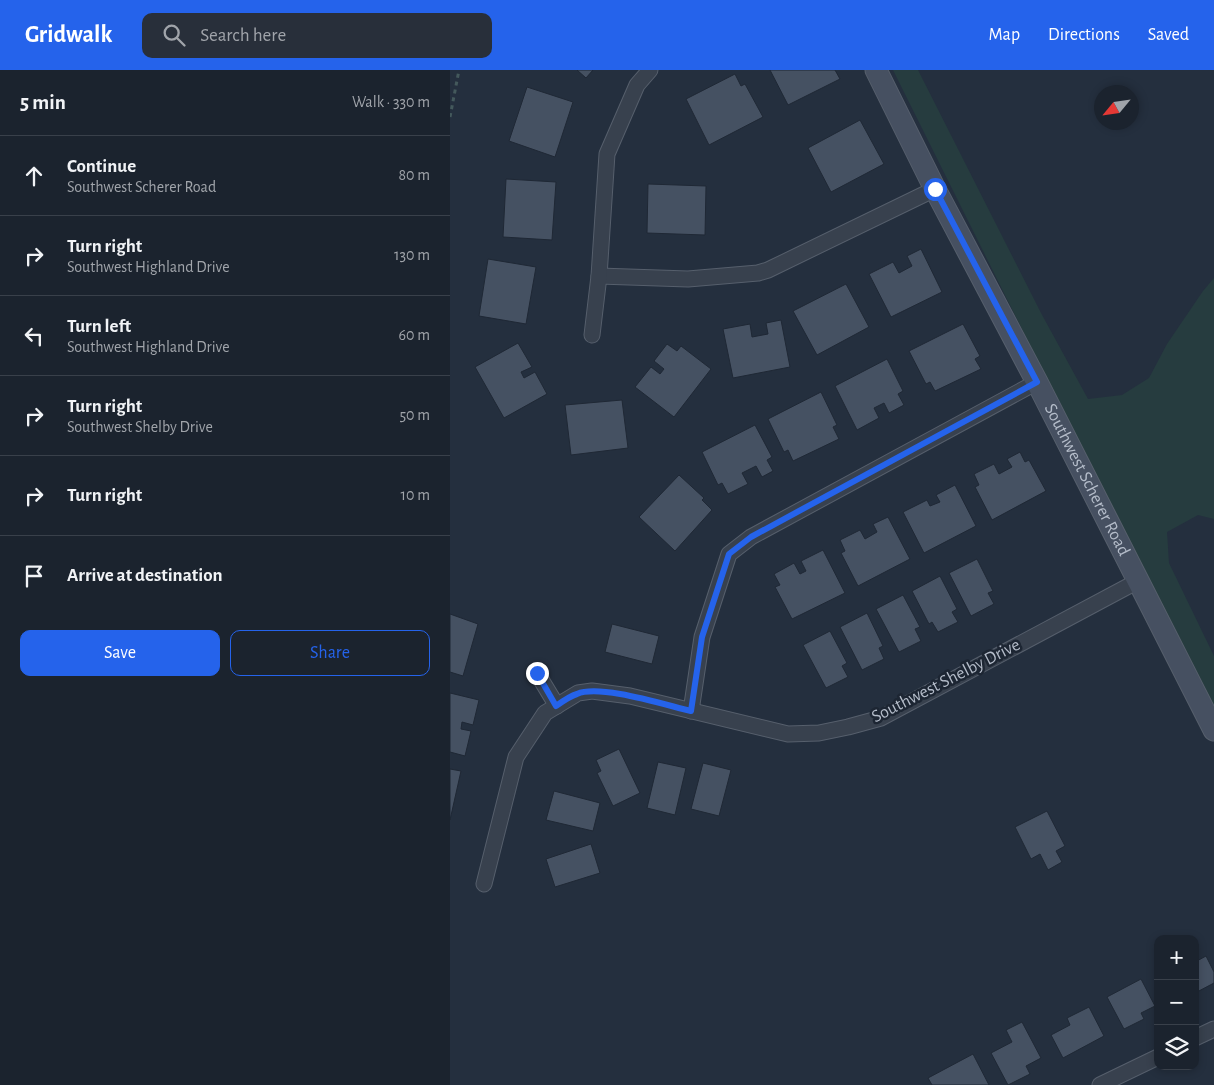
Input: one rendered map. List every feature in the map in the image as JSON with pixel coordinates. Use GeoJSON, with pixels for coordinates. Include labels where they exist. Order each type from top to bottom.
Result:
{"type":"FeatureCollection","features":[{"type":"Feature","properties":{"kind":"main road","name":"Southwest Scherer Road"},"geometry":{"type":"LineString","coordinates":[[876,70],[935,189],[1037,382],[1214,730]]}},
{"type":"Feature","properties":{"kind":"street"},"geometry":{"type":"LineString","coordinates":[[592,335],[599,276],[607,154],[637,85],[650,70]]}},
{"type":"Feature","properties":{"kind":"street"},"geometry":{"type":"LineString","coordinates":[[599,276],[688,279],[758,273],[768,270],[935,189]]}},
{"type":"Feature","properties":{"kind":"street"},"geometry":{"type":"LineString","coordinates":[[691,711],[702,637],[729,554],[751,537],[1037,382]]}},
{"type":"Feature","properties":{"kind":"street","name":"Southwest Shelby Drive"},"geometry":{"type":"LineString","coordinates":[[484,884],[516,757],[545,714],[578,693],[592,691],[630,696],[788,734],[819,733],[881,718],[1138,581]]}},
{"type":"Feature","properties":{"kind":"street"},"geometry":{"type":"LineString","coordinates":[[537,673],[556,706]]}},
{"type":"Feature","properties":{"kind":"street"},"geometry":{"type":"LineString","coordinates":[[1199,1036],[1214,1029]]}},
{"type":"Feature","properties":{"kind":"street"},"geometry":{"type":"LineString","coordinates":[[1100,1085],[1154,1058]]}},
{"type":"Feature","properties":{"kind":"path"},"geometry":{"type":"LineString","coordinates":[[450,116],[459,70]]}},
{"type":"Feature","properties":{"kind":"green space"},"geometry":{"type":"Polygon","coordinates":[[[893,70],[918,70],[1041,313],[1088,399],[1122,395],[1149,378],[1167,344],[1214,278],[1214,519],[1198,515],[1167,532],[1169,563],[1214,656],[1214,715],[893,70]]]}},
{"type":"Feature","properties":{"kind":"building"},"geometry":{"type":"Polygon","coordinates":[[[577,70],[593,70],[586,78],[577,70]]]}},
{"type":"Feature","properties":{"kind":"building"},"geometry":{"type":"Polygon","coordinates":[[[770,70],[835,70],[840,79],[788,105],[770,70]]]}},
{"type":"Feature","properties":{"kind":"building"},"geometry":{"type":"Polygon","coordinates":[[[735,74],[741,86],[745,84],[763,117],[709,145],[686,99],[735,74]]]}},
{"type":"Feature","properties":{"kind":"building"},"geometry":{"type":"Polygon","coordinates":[[[527,87],[573,102],[555,157],[509,141],[527,87]]]}},
{"type":"Feature","properties":{"kind":"building"},"geometry":{"type":"Polygon","coordinates":[[[860,120],[884,164],[831,192],[808,148],[860,120]]]}},
{"type":"Feature","properties":{"kind":"building"},"geometry":{"type":"Polygon","coordinates":[[[506,179],[556,182],[552,240],[503,237],[506,179]]]}},
{"type":"Feature","properties":{"kind":"building"},"geometry":{"type":"Polygon","coordinates":[[[648,184],[706,186],[705,235],[647,233],[648,184]]]}},
{"type":"Feature","properties":{"kind":"building"},"geometry":{"type":"Polygon","coordinates":[[[921,249],[942,292],[891,317],[869,274],[893,262],[899,273],[912,266],[907,256],[921,249]]]}},
{"type":"Feature","properties":{"kind":"building"},"geometry":{"type":"Polygon","coordinates":[[[488,259],[536,267],[526,324],[479,316],[488,259]]]}},
{"type":"Feature","properties":{"kind":"building"},"geometry":{"type":"Polygon","coordinates":[[[846,284],[869,327],[817,355],[793,311],[846,284]]]}},
{"type":"Feature","properties":{"kind":"building"},"geometry":{"type":"Polygon","coordinates":[[[781,320],[790,367],[733,378],[723,329],[750,324],[752,337],[768,334],[766,323],[781,320]]]}},
{"type":"Feature","properties":{"kind":"building"},"geometry":{"type":"Polygon","coordinates":[[[963,324],[980,356],[975,359],[981,369],[935,391],[930,382],[926,384],[909,351],[963,324]]]}},
{"type":"Feature","properties":{"kind":"building"},"geometry":{"type":"Polygon","coordinates":[[[518,343],[532,367],[521,372],[524,378],[535,372],[547,394],[504,418],[475,367],[518,343]]]}},
{"type":"Feature","properties":{"kind":"building"},"geometry":{"type":"Polygon","coordinates":[[[667,344],[677,351],[681,346],[711,369],[674,417],[635,387],[651,367],[660,374],[664,369],[654,361],[667,344]]]}},
{"type":"Feature","properties":{"kind":"building"},"geometry":{"type":"Polygon","coordinates":[[[887,359],[903,391],[898,394],[904,405],[889,413],[884,403],[874,408],[879,418],[857,430],[835,386],[887,359]]]}},
{"type":"Feature","properties":{"kind":"building"},"geometry":{"type":"Polygon","coordinates":[[[821,392],[837,425],[833,427],[839,439],[793,461],[788,450],[784,452],[768,419],[821,392]]]}},
{"type":"Feature","properties":{"kind":"building"},"geometry":{"type":"Polygon","coordinates":[[[622,400],[628,448],[571,455],[565,405],[622,400]]]}},
{"type":"Feature","properties":{"kind":"building"},"geometry":{"type":"Polygon","coordinates":[[[755,425],[772,457],[767,460],[773,471],[762,477],[756,466],[742,473],[748,484],[728,494],[722,483],[718,485],[702,452],[755,425]]]}},
{"type":"Feature","properties":{"kind":"building"},"geometry":{"type":"Polygon","coordinates":[[[1020,452],[1025,462],[1029,460],[1046,491],[992,520],[975,487],[979,485],[974,474],[994,464],[999,474],[1012,467],[1007,459],[1020,452]]]}},
{"type":"Feature","properties":{"kind":"building"},"geometry":{"type":"Polygon","coordinates":[[[679,475],[704,498],[702,500],[712,510],[675,551],[639,517],[679,475]]]}},
{"type":"Feature","properties":{"kind":"building"},"geometry":{"type":"Polygon","coordinates":[[[955,485],[976,526],[924,553],[903,512],[927,500],[930,506],[940,502],[936,495],[955,485]]]}},
{"type":"Feature","properties":{"kind":"building"},"geometry":{"type":"Polygon","coordinates":[[[888,517],[910,559],[858,586],[841,553],[845,551],[840,540],[860,530],[865,539],[877,532],[873,524],[888,517]]]}},
{"type":"Feature","properties":{"kind":"building"},"geometry":{"type":"Polygon","coordinates":[[[823,550],[845,593],[792,619],[775,587],[780,585],[774,574],[794,563],[800,574],[806,571],[801,561],[823,550]]]}},
{"type":"Feature","properties":{"kind":"building"},"geometry":{"type":"Polygon","coordinates":[[[977,559],[993,591],[988,593],[994,604],[971,616],[949,573],[977,559]]]}},
{"type":"Feature","properties":{"kind":"building"},"geometry":{"type":"Polygon","coordinates":[[[940,576],[957,609],[952,612],[958,622],[938,632],[932,622],[929,624],[912,591],[940,576]]]}},
{"type":"Feature","properties":{"kind":"building"},"geometry":{"type":"Polygon","coordinates":[[[903,595],[920,627],[915,629],[921,641],[899,652],[876,609],[903,595]]]}},
{"type":"Feature","properties":{"kind":"building"},"geometry":{"type":"Polygon","coordinates":[[[867,613],[883,646],[879,648],[884,659],[862,670],[840,627],[867,613]]]}},
{"type":"Feature","properties":{"kind":"building"},"geometry":{"type":"Polygon","coordinates":[[[450,614],[478,624],[463,676],[450,672],[450,614]]]}},
{"type":"Feature","properties":{"kind":"building"},"geometry":{"type":"Polygon","coordinates":[[[612,624],[659,636],[652,664],[605,652],[612,624]]]}},
{"type":"Feature","properties":{"kind":"building"},"geometry":{"type":"Polygon","coordinates":[[[830,631],[847,663],[842,666],[848,677],[826,688],[803,645],[830,631]]]}},
{"type":"Feature","properties":{"kind":"building"},"geometry":{"type":"Polygon","coordinates":[[[450,693],[479,700],[473,725],[462,722],[461,729],[471,731],[465,756],[450,752],[450,693]]]}},
{"type":"Feature","properties":{"kind":"building"},"geometry":{"type":"Polygon","coordinates":[[[619,749],[640,793],[613,806],[597,773],[601,771],[596,760],[619,749]]]}},
{"type":"Feature","properties":{"kind":"building"},"geometry":{"type":"Polygon","coordinates":[[[658,762],[686,768],[675,815],[647,808],[658,762]]]}},
{"type":"Feature","properties":{"kind":"building"},"geometry":{"type":"Polygon","coordinates":[[[703,763],[731,770],[719,816],[691,809],[703,763]]]}},
{"type":"Feature","properties":{"kind":"building"},"geometry":{"type":"Polygon","coordinates":[[[450,769],[461,771],[450,820],[450,769]]]}},
{"type":"Feature","properties":{"kind":"building"},"geometry":{"type":"Polygon","coordinates":[[[554,791],[600,803],[593,831],[546,820],[554,791]]]}},
{"type":"Feature","properties":{"kind":"building"},"geometry":{"type":"Polygon","coordinates":[[[1047,811],[1065,846],[1056,851],[1062,862],[1048,870],[1040,854],[1031,859],[1015,827],[1047,811]]]}},
{"type":"Feature","properties":{"kind":"building"},"geometry":{"type":"Polygon","coordinates":[[[591,844],[600,873],[555,887],[546,859],[591,844]]]}},
{"type":"Feature","properties":{"kind":"building"},"geometry":{"type":"Polygon","coordinates":[[[1206,956],[1214,972],[1214,983],[1199,991],[1199,980],[1199,960],[1206,956]]]}},
{"type":"Feature","properties":{"kind":"building"},"geometry":{"type":"Polygon","coordinates":[[[1141,979],[1154,1006],[1141,1013],[1144,1019],[1124,1029],[1107,997],[1141,979]]]}},
{"type":"Feature","properties":{"kind":"building"},"geometry":{"type":"Polygon","coordinates":[[[1089,1007],[1104,1036],[1063,1058],[1051,1035],[1070,1025],[1067,1018],[1089,1007]]]}},
{"type":"Feature","properties":{"kind":"building"},"geometry":{"type":"Polygon","coordinates":[[[1022,1022],[1041,1058],[1026,1066],[1030,1074],[1008,1085],[991,1053],[1012,1042],[1006,1030],[1022,1022]]]}},
{"type":"Feature","properties":{"kind":"building"},"geometry":{"type":"Polygon","coordinates":[[[973,1054],[989,1085],[932,1085],[928,1078],[973,1054]]]}},
{"type":"Feature","properties":{"kind":"route"},"geometry":{"type":"LineString","coordinates":[[537,673],[556,706],[578,693],[592,691],[630,696],[691,711],[702,637],[729,554],[751,537],[1037,382],[935,189]]}}]}
